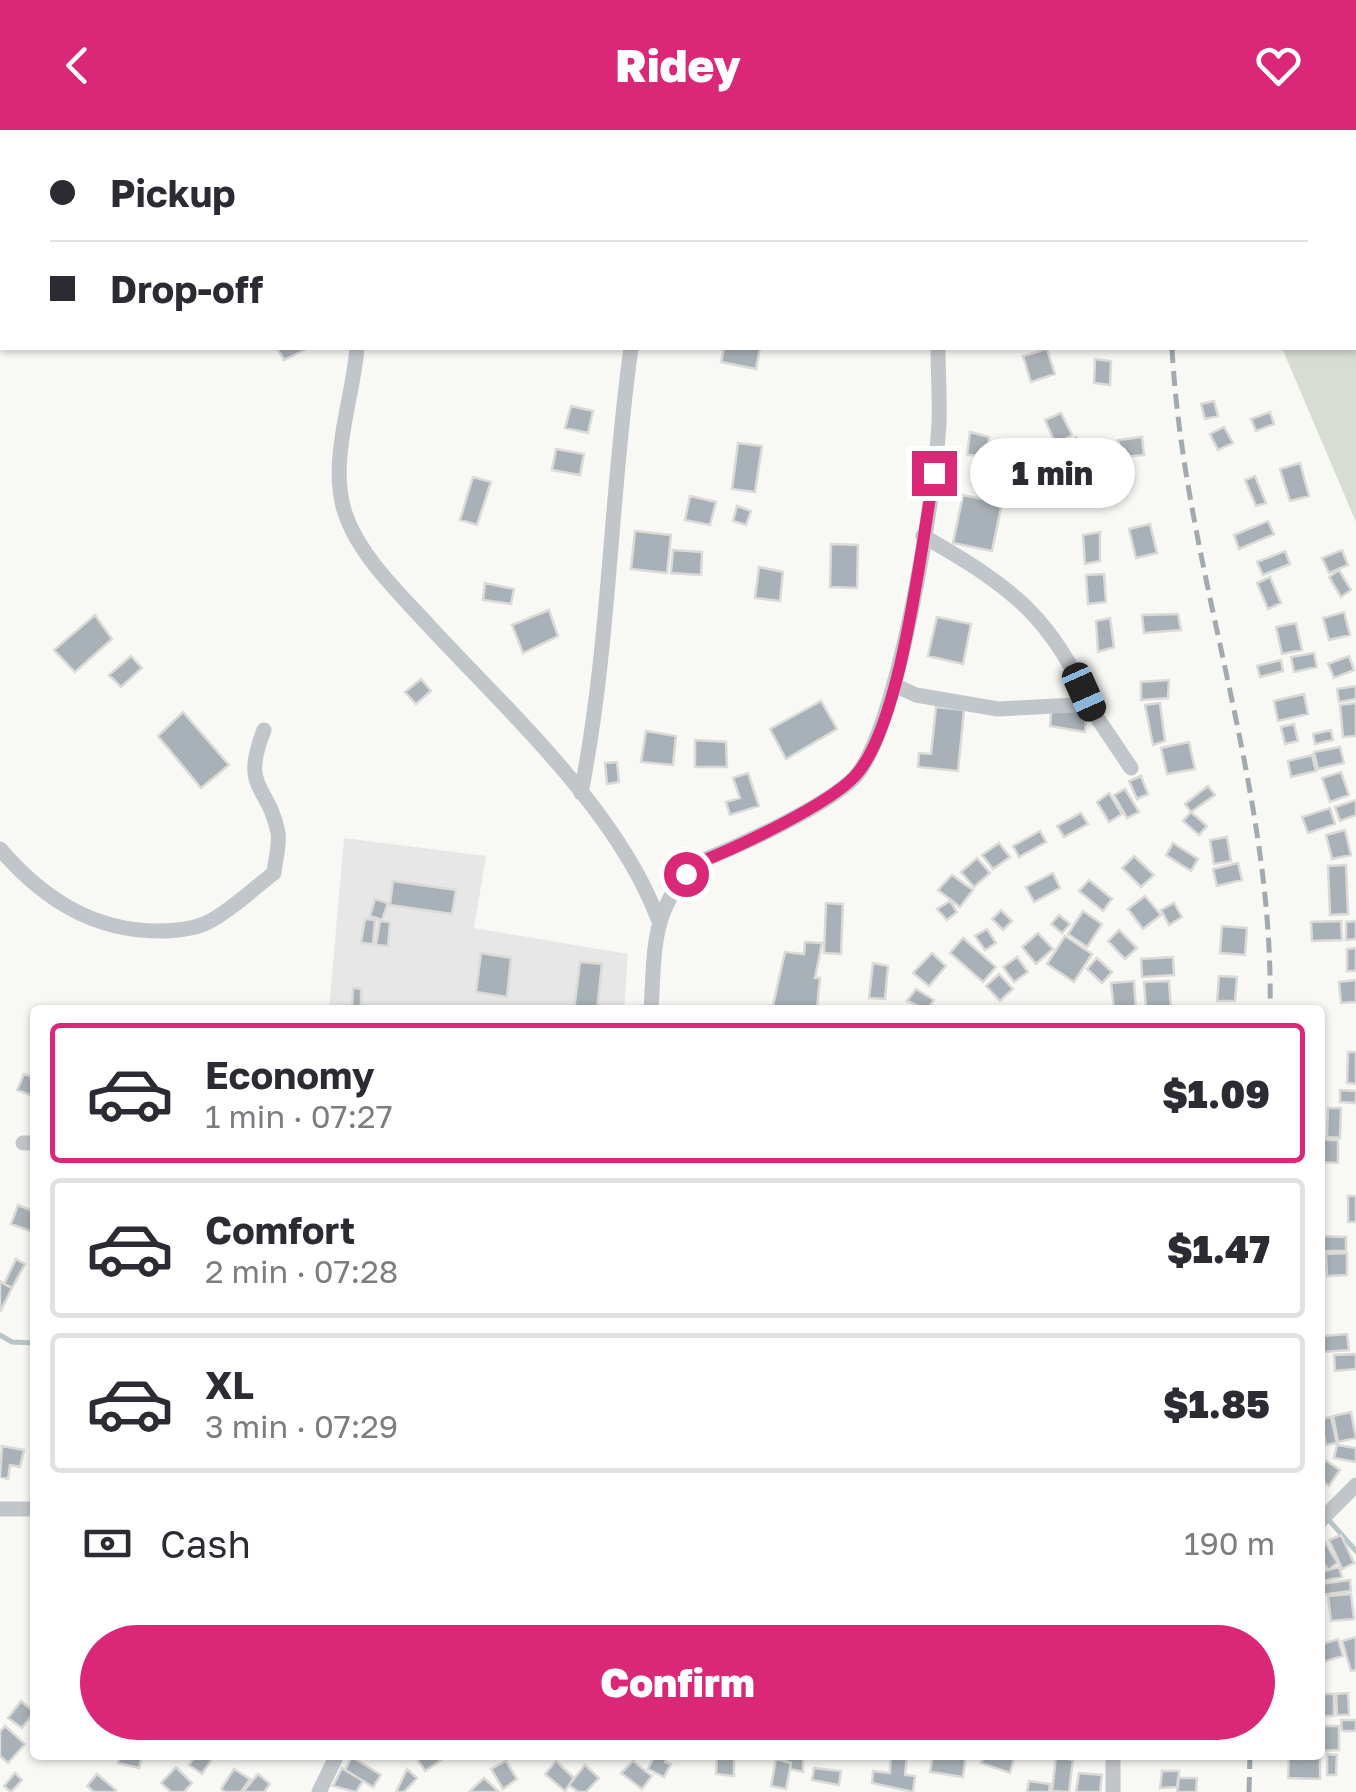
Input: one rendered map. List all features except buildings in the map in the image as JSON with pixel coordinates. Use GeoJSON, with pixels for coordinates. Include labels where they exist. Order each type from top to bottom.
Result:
{"type":"FeatureCollection","features":[{"type":"Feature","properties":{"kind":"street"},"geometry":{"type":"LineString","coordinates":[[357,350],[340,489],[353,531],[393,588],[580,793],[631,858],[658,918]]}},
{"type":"Feature","properties":{"kind":"street"},"geometry":{"type":"LineString","coordinates":[[580,793],[608,607],[612,519],[631,350]]}},
{"type":"Feature","properties":{"kind":"street"},"geometry":{"type":"LineString","coordinates":[[650,1005],[658,918],[668,896],[700,862],[826,798],[852,780],[872,754],[894,685],[923,536],[939,423],[938,350]]}},
{"type":"Feature","properties":{"kind":"street"},"geometry":{"type":"LineString","coordinates":[[923,536],[990,574],[1034,612],[1069,659],[1094,714],[1130,768]]}},
{"type":"Feature","properties":{"kind":"street"},"geometry":{"type":"LineString","coordinates":[[894,685],[916,694],[998,709],[1060,704],[1094,714]]}},
{"type":"Feature","properties":{"kind":"street"},"geometry":{"type":"LineString","coordinates":[[0,849],[42,893],[88,920],[132,931],[178,930],[210,922],[274,873],[278,834],[254,782],[253,758],[264,730]]}},
{"type":"Feature","properties":{"kind":"street"},"geometry":{"type":"LineString","coordinates":[[1325,1515],[1356,1486]]}},
{"type":"Feature","properties":{"kind":"street"},"geometry":{"type":"LineString","coordinates":[[0,1509],[29,1509]]}},
{"type":"Feature","properties":{"kind":"street"},"geometry":{"type":"LineString","coordinates":[[319,1792],[335,1760]]}},
{"type":"Feature","properties":{"kind":"street"},"geometry":{"type":"LineString","coordinates":[[1113,1760],[1113,1792]]}},
{"type":"Feature","properties":{"kind":"shaded area"},"geometry":{"type":"Polygon","coordinates":[[[1283,350],[1356,350],[1356,522],[1283,350]]]}},
{"type":"Feature","properties":{"kind":"shaded area"},"geometry":{"type":"Polygon","coordinates":[[[344,838],[486,856],[474,928],[628,954],[624,1005],[329,1005],[344,838]]]}},
{"type":"Feature","properties":{"kind":"waterway"},"geometry":{"type":"LineString","coordinates":[[0,1335],[12,1342],[30,1343]]}},
{"type":"Feature","properties":{"kind":"waterway"},"geometry":{"type":"LineString","coordinates":[[1328,1519],[1356,1551]]}},
{"type":"Feature","properties":{"kind":"railway"},"geometry":{"type":"LineString","coordinates":[[1172,350],[1193,514],[1258,844],[1268,927],[1270,1005]]}},
{"type":"Feature","properties":{"kind":"railway"},"geometry":{"type":"LineString","coordinates":[[1249,1792],[1250,1760]]}},
{"type":"Feature","properties":{"kind":"route"},"geometry":{"type":"LineString","coordinates":[[686,874],[700,862],[826,798],[852,780],[872,754],[894,685],[934,473]]}}]}
